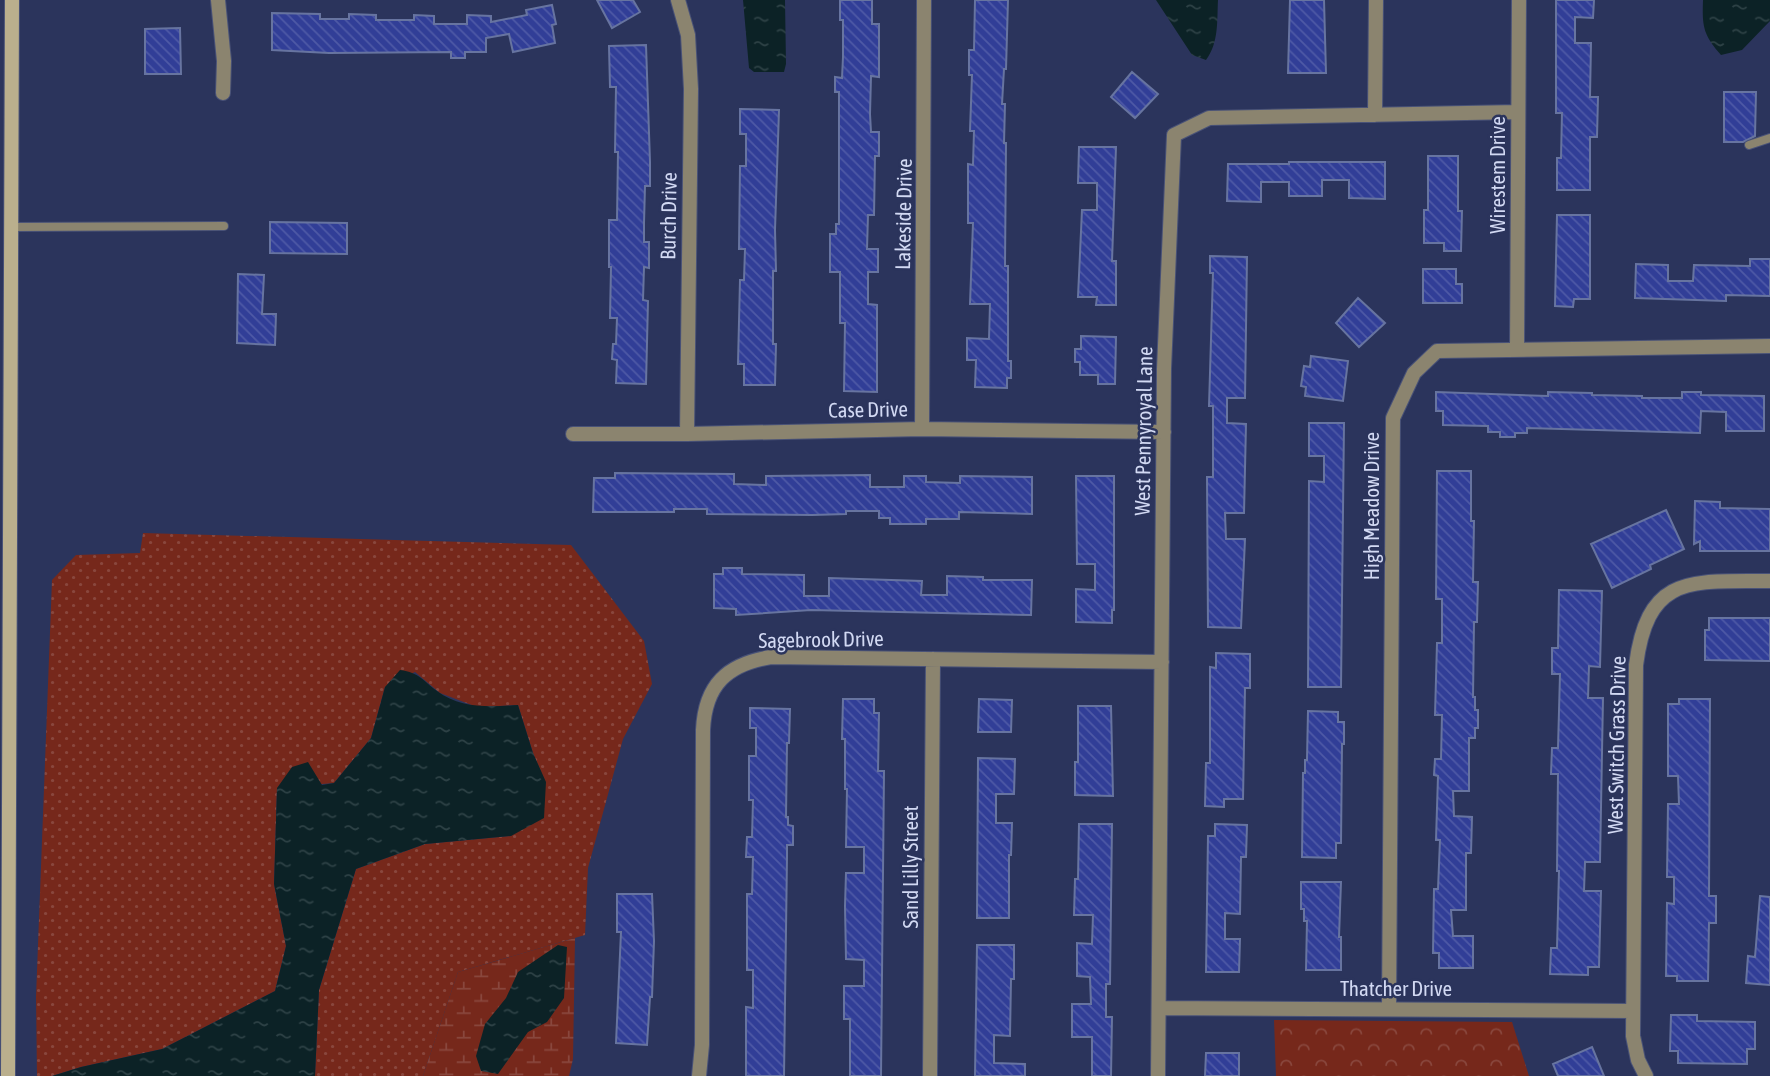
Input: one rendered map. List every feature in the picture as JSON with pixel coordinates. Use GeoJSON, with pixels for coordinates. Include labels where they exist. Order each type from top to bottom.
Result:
{"type":"FeatureCollection","features":[{"type":"Feature","properties":{"kind":"street"},"geometry":{"type":"LineString","coordinates":[[8,1076],[12,0]]}},
{"type":"Feature","properties":{"kind":"street"},"geometry":{"type":"LineString","coordinates":[[218,0],[224,61],[223,93]]}},
{"type":"Feature","properties":{"kind":"street","name":"Burch Drive"},"geometry":{"type":"LineString","coordinates":[[678,0],[688,35],[691,89],[687,434]]}},
{"type":"Feature","properties":{"kind":"street","name":"Lakeside Drive"},"geometry":{"type":"LineString","coordinates":[[922,429],[924,0]]}},
{"type":"Feature","properties":{"kind":"street"},"geometry":{"type":"LineString","coordinates":[[1376,0],[1376,115]]}},
{"type":"Feature","properties":{"kind":"street","name":"Wirestem Drive"},"geometry":{"type":"LineString","coordinates":[[1517,350],[1519,0]]}},
{"type":"Feature","properties":{"kind":"street","name":"West Pennyroyal Lane"},"geometry":{"type":"LineString","coordinates":[[1158,1076],[1164,432],[1174,135],[1209,118],[1518,112]]}},
{"type":"Feature","properties":{"kind":"street","name":"High Meadow Drive"},"geometry":{"type":"LineString","coordinates":[[1389,1009],[1393,418],[1414,373],[1437,351],[1770,346]]}},
{"type":"Feature","properties":{"kind":"street","name":"Case Drive"},"geometry":{"type":"LineString","coordinates":[[573,434],[922,429],[1164,432]]}},
{"type":"Feature","properties":{"kind":"street","name":"West Switch Grass Drive"},"geometry":{"type":"LineString","coordinates":[[1646,1076],[1638,1060],[1633,1037],[1636,665],[1640,636],[1647,616],[1660,599],[1674,589],[1693,583],[1770,581]]}},
{"type":"Feature","properties":{"kind":"street","name":"Sagebrook Drive"},"geometry":{"type":"LineString","coordinates":[[699,1076],[702,1045],[704,709],[711,692],[722,678],[736,666],[771,657],[1162,662]]}},
{"type":"Feature","properties":{"kind":"street","name":"Sand Lilly Street"},"geometry":{"type":"LineString","coordinates":[[930,1076],[933,659]]}},
{"type":"Feature","properties":{"kind":"street","name":"Thatcher Drive"},"geometry":{"type":"LineString","coordinates":[[1159,1008],[1633,1011]]}},
{"type":"Feature","properties":{"kind":"lane"},"geometry":{"type":"LineString","coordinates":[[1749,145],[1770,138]]}},
{"type":"Feature","properties":{"kind":"lane"},"geometry":{"type":"LineString","coordinates":[[12,227],[224,226]]}},
{"type":"Feature","properties":{"kind":"green space"},"geometry":{"type":"Polygon","coordinates":[[[143,533],[571,545],[644,641],[652,684],[623,739],[588,868],[585,935],[458,972],[423,1076],[315,1076],[319,990],[356,869],[425,844],[511,836],[545,782],[518,705],[477,707],[440,693],[415,672],[385,687],[371,738],[334,783],[277,788],[274,884],[286,946],[275,991],[162,1049],[52,1076],[37,1076],[36,997],[52,580],[76,555],[140,553],[143,533]]]}},
{"type":"Feature","properties":{"kind":"green space"},"geometry":{"type":"Polygon","coordinates":[[[575,938],[573,1059],[569,1076],[423,1076],[458,972],[575,938]]]}},
{"type":"Feature","properties":{"kind":"green space"},"geometry":{"type":"Polygon","coordinates":[[[1274,1020],[1512,1022],[1529,1076],[1276,1076],[1274,1020]]]}},
{"type":"Feature","properties":{"kind":"water"},"geometry":{"type":"Polygon","coordinates":[[[743,0],[785,0],[784,72],[754,72],[749,68],[743,0]]]}},
{"type":"Feature","properties":{"kind":"water"},"geometry":{"type":"Polygon","coordinates":[[[1156,0],[1218,0],[1215,39],[1206,60],[1192,55],[1156,0]]]}},
{"type":"Feature","properties":{"kind":"water"},"geometry":{"type":"Polygon","coordinates":[[[1703,0],[1770,0],[1770,21],[1742,50],[1721,55],[1710,42],[1705,30],[1703,0]]]}},
{"type":"Feature","properties":{"kind":"water"},"geometry":{"type":"Polygon","coordinates":[[[400,670],[417,675],[446,697],[466,704],[518,705],[533,753],[546,782],[544,818],[511,836],[425,844],[356,869],[319,990],[315,1076],[52,1076],[162,1049],[275,991],[286,946],[274,884],[277,788],[292,767],[308,762],[322,785],[334,783],[371,738],[385,687],[400,670]]]}},
{"type":"Feature","properties":{"kind":"water"},"geometry":{"type":"Polygon","coordinates":[[[558,945],[567,947],[564,998],[547,1022],[528,1032],[498,1074],[481,1071],[476,1056],[485,1024],[506,998],[518,972],[558,945]]]}},
{"type":"Feature","properties":{"kind":"building"},"geometry":{"type":"Polygon","coordinates":[[[597,0],[633,0],[640,12],[612,28],[597,0]]]}},
{"type":"Feature","properties":{"kind":"building"},"geometry":{"type":"Polygon","coordinates":[[[840,0],[872,0],[872,24],[879,24],[879,77],[871,76],[870,114],[871,132],[879,132],[879,156],[875,156],[874,215],[868,215],[867,249],[878,249],[878,272],[868,272],[868,304],[877,305],[877,392],[844,391],[845,323],[840,323],[840,272],[830,272],[830,234],[836,234],[836,224],[839,224],[839,92],[835,92],[835,77],[842,78],[843,20],[840,20],[840,0]]]}},
{"type":"Feature","properties":{"kind":"building"},"geometry":{"type":"Polygon","coordinates":[[[975,0],[1008,0],[1002,104],[1005,104],[1006,143],[1005,266],[1008,266],[1008,361],[1011,361],[1011,378],[1007,378],[1007,388],[975,387],[976,360],[967,360],[967,338],[989,339],[990,304],[970,304],[973,223],[968,223],[968,164],[973,165],[974,131],[970,131],[972,75],[969,75],[969,50],[974,50],[975,0]]]}},
{"type":"Feature","properties":{"kind":"building"},"geometry":{"type":"Polygon","coordinates":[[[1290,0],[1324,0],[1326,73],[1288,73],[1290,0]]]}},
{"type":"Feature","properties":{"kind":"building"},"geometry":{"type":"Polygon","coordinates":[[[1556,0],[1594,0],[1593,18],[1575,17],[1575,43],[1591,43],[1590,97],[1598,97],[1597,137],[1590,137],[1590,190],[1557,190],[1562,113],[1556,113],[1556,0]]]}},
{"type":"Feature","properties":{"kind":"building"},"geometry":{"type":"Polygon","coordinates":[[[552,5],[556,24],[552,25],[555,43],[513,52],[509,34],[486,38],[486,52],[465,52],[465,58],[451,58],[451,52],[329,53],[272,50],[272,13],[320,14],[320,19],[349,19],[349,14],[376,15],[376,20],[414,20],[414,15],[434,16],[434,24],[467,24],[467,15],[491,16],[491,22],[527,15],[526,10],[552,5]]]}},
{"type":"Feature","properties":{"kind":"building"},"geometry":{"type":"Polygon","coordinates":[[[180,28],[181,74],[145,74],[145,29],[180,28]]]}},
{"type":"Feature","properties":{"kind":"building"},"geometry":{"type":"Polygon","coordinates":[[[646,45],[650,186],[645,186],[644,223],[644,242],[649,242],[649,268],[644,267],[643,300],[648,301],[646,384],[616,383],[617,360],[612,359],[613,344],[616,344],[617,318],[610,318],[609,220],[617,220],[618,152],[615,152],[616,87],[610,87],[609,46],[646,45]]]}},
{"type":"Feature","properties":{"kind":"building"},"geometry":{"type":"Polygon","coordinates":[[[1132,72],[1158,94],[1135,118],[1111,97],[1132,72]]]}},
{"type":"Feature","properties":{"kind":"building"},"geometry":{"type":"Polygon","coordinates":[[[1724,92],[1756,92],[1755,136],[1743,142],[1724,142],[1724,92]]]}},
{"type":"Feature","properties":{"kind":"building"},"geometry":{"type":"Polygon","coordinates":[[[740,109],[779,110],[776,271],[773,271],[775,385],[744,385],[744,364],[738,364],[740,280],[744,280],[745,249],[739,249],[740,166],[746,166],[746,134],[740,134],[740,109]]]}},
{"type":"Feature","properties":{"kind":"building"},"geometry":{"type":"Polygon","coordinates":[[[1079,147],[1116,147],[1112,261],[1116,261],[1116,305],[1096,305],[1097,297],[1078,297],[1082,210],[1097,210],[1097,183],[1078,183],[1079,147]]]}},
{"type":"Feature","properties":{"kind":"building"},"geometry":{"type":"Polygon","coordinates":[[[1428,156],[1458,156],[1458,211],[1462,211],[1461,251],[1444,251],[1444,243],[1424,243],[1424,210],[1428,210],[1428,156]]]}},
{"type":"Feature","properties":{"kind":"building"},"geometry":{"type":"Polygon","coordinates":[[[1385,162],[1385,199],[1349,198],[1349,180],[1322,180],[1322,196],[1289,196],[1289,182],[1261,182],[1261,202],[1227,201],[1228,164],[1385,162]]]}},
{"type":"Feature","properties":{"kind":"building"},"geometry":{"type":"Polygon","coordinates":[[[1557,215],[1590,215],[1590,299],[1574,299],[1573,307],[1555,306],[1557,215]]]}},
{"type":"Feature","properties":{"kind":"building"},"geometry":{"type":"Polygon","coordinates":[[[270,222],[347,223],[347,254],[270,253],[270,222]]]}},
{"type":"Feature","properties":{"kind":"building"},"geometry":{"type":"Polygon","coordinates":[[[1210,256],[1247,257],[1245,398],[1227,398],[1227,423],[1246,424],[1244,513],[1225,513],[1226,539],[1245,539],[1241,628],[1208,627],[1207,477],[1213,477],[1213,406],[1209,406],[1213,273],[1210,273],[1210,256]]]}},
{"type":"Feature","properties":{"kind":"building"},"geometry":{"type":"Polygon","coordinates":[[[1750,259],[1770,259],[1770,296],[1726,295],[1726,301],[1635,298],[1636,264],[1668,265],[1668,281],[1693,281],[1694,265],[1750,266],[1750,259]]]}},
{"type":"Feature","properties":{"kind":"building"},"geometry":{"type":"Polygon","coordinates":[[[1423,269],[1456,269],[1456,284],[1462,284],[1462,303],[1423,303],[1423,269]]]}},
{"type":"Feature","properties":{"kind":"building"},"geometry":{"type":"Polygon","coordinates":[[[238,274],[264,275],[262,314],[276,314],[275,345],[237,343],[238,274]]]}},
{"type":"Feature","properties":{"kind":"building"},"geometry":{"type":"Polygon","coordinates":[[[1358,298],[1385,323],[1359,347],[1336,323],[1358,298]]]}},
{"type":"Feature","properties":{"kind":"building"},"geometry":{"type":"Polygon","coordinates":[[[1081,336],[1116,337],[1115,384],[1098,384],[1098,375],[1080,375],[1080,362],[1075,362],[1075,349],[1081,349],[1081,336]]]}},
{"type":"Feature","properties":{"kind":"building"},"geometry":{"type":"Polygon","coordinates":[[[1311,356],[1348,361],[1343,401],[1305,396],[1306,387],[1301,386],[1304,366],[1310,367],[1311,356]]]}},
{"type":"Feature","properties":{"kind":"building"},"geometry":{"type":"Polygon","coordinates":[[[1436,392],[1548,396],[1548,392],[1592,393],[1642,398],[1682,398],[1682,392],[1764,396],[1764,431],[1726,431],[1726,412],[1701,411],[1700,433],[1527,428],[1527,433],[1515,433],[1515,437],[1500,437],[1500,432],[1488,432],[1488,426],[1443,425],[1443,411],[1436,411],[1436,392]]]}},
{"type":"Feature","properties":{"kind":"building"},"geometry":{"type":"Polygon","coordinates":[[[1309,423],[1344,423],[1341,687],[1308,687],[1309,481],[1324,482],[1324,456],[1309,456],[1309,423]]]}},
{"type":"Feature","properties":{"kind":"building"},"geometry":{"type":"Polygon","coordinates":[[[1437,471],[1471,471],[1473,582],[1478,582],[1477,622],[1474,622],[1473,697],[1475,710],[1478,710],[1478,728],[1475,728],[1475,738],[1469,738],[1469,791],[1453,791],[1454,816],[1472,817],[1471,853],[1466,853],[1466,910],[1451,910],[1453,936],[1473,936],[1473,968],[1439,968],[1439,953],[1433,953],[1434,889],[1438,889],[1440,840],[1436,840],[1438,776],[1434,775],[1435,759],[1441,759],[1442,715],[1435,715],[1437,643],[1442,643],[1442,599],[1436,599],[1437,471]]]}},
{"type":"Feature","properties":{"kind":"building"},"geometry":{"type":"Polygon","coordinates":[[[615,473],[734,474],[734,484],[766,485],[766,476],[870,475],[870,487],[904,487],[904,476],[926,476],[926,482],[960,483],[960,476],[1032,477],[1032,514],[959,512],[959,519],[926,519],[926,524],[890,524],[890,518],[879,518],[879,511],[812,515],[707,514],[707,509],[674,509],[674,512],[593,512],[594,478],[615,478],[615,473]]]}},
{"type":"Feature","properties":{"kind":"building"},"geometry":{"type":"Polygon","coordinates":[[[1076,476],[1114,476],[1112,623],[1076,622],[1076,589],[1095,590],[1095,564],[1077,564],[1076,476]]]}},
{"type":"Feature","properties":{"kind":"building"},"geometry":{"type":"Polygon","coordinates":[[[1695,501],[1720,502],[1720,508],[1770,509],[1770,551],[1700,551],[1700,541],[1694,544],[1695,501]]]}},
{"type":"Feature","properties":{"kind":"building"},"geometry":{"type":"Polygon","coordinates":[[[1666,510],[1684,549],[1650,565],[1651,569],[1612,588],[1591,544],[1666,510]]]}},
{"type":"Feature","properties":{"kind":"building"},"geometry":{"type":"Polygon","coordinates":[[[723,568],[742,568],[742,574],[804,575],[804,596],[829,596],[829,578],[922,581],[921,595],[947,595],[947,576],[983,577],[983,580],[1032,580],[1031,615],[811,610],[736,615],[736,609],[714,608],[714,574],[723,574],[723,568]]]}},
{"type":"Feature","properties":{"kind":"building"},"geometry":{"type":"Polygon","coordinates":[[[1559,590],[1602,591],[1600,667],[1589,666],[1588,698],[1603,698],[1600,862],[1585,862],[1584,891],[1601,891],[1599,967],[1588,967],[1588,975],[1550,974],[1551,948],[1557,948],[1559,871],[1558,774],[1551,774],[1552,748],[1558,748],[1560,674],[1552,674],[1552,648],[1558,648],[1559,590]]]}},
{"type":"Feature","properties":{"kind":"building"},"geometry":{"type":"Polygon","coordinates":[[[1709,618],[1770,618],[1770,661],[1705,660],[1705,630],[1709,630],[1709,618]]]}},
{"type":"Feature","properties":{"kind":"building"},"geometry":{"type":"Polygon","coordinates":[[[1216,653],[1250,654],[1250,688],[1245,688],[1243,799],[1224,799],[1224,807],[1205,806],[1206,763],[1210,763],[1210,667],[1216,668],[1216,653]]]}},
{"type":"Feature","properties":{"kind":"building"},"geometry":{"type":"Polygon","coordinates":[[[843,699],[874,699],[874,713],[879,713],[878,771],[884,771],[881,1076],[850,1076],[850,1019],[844,1019],[844,986],[864,986],[864,960],[846,959],[845,906],[846,873],[864,873],[864,847],[846,847],[847,789],[845,739],[842,739],[843,699]]]}},
{"type":"Feature","properties":{"kind":"building"},"geometry":{"type":"Polygon","coordinates":[[[979,699],[1012,700],[1011,732],[978,732],[979,699]]]}},
{"type":"Feature","properties":{"kind":"building"},"geometry":{"type":"Polygon","coordinates":[[[1679,699],[1710,699],[1709,896],[1716,896],[1716,923],[1709,923],[1708,981],[1677,981],[1677,976],[1666,976],[1667,903],[1674,904],[1674,877],[1667,877],[1668,804],[1679,804],[1678,776],[1668,776],[1668,704],[1679,704],[1679,699]]]}},
{"type":"Feature","properties":{"kind":"building"},"geometry":{"type":"Polygon","coordinates":[[[1078,706],[1111,706],[1113,796],[1075,795],[1078,706]]]}},
{"type":"Feature","properties":{"kind":"building"},"geometry":{"type":"Polygon","coordinates":[[[750,708],[790,709],[786,817],[788,825],[793,826],[793,845],[787,845],[784,1076],[746,1076],[746,1007],[753,1008],[753,970],[747,970],[747,894],[752,894],[753,857],[746,857],[747,837],[752,837],[753,800],[749,800],[749,756],[756,756],[756,728],[750,728],[750,708]]]}},
{"type":"Feature","properties":{"kind":"building"},"geometry":{"type":"Polygon","coordinates":[[[1308,711],[1338,712],[1338,722],[1344,722],[1341,843],[1336,843],[1336,858],[1302,857],[1303,773],[1307,760],[1308,711]]]}},
{"type":"Feature","properties":{"kind":"building"},"geometry":{"type":"Polygon","coordinates":[[[978,758],[1015,759],[1014,794],[996,794],[996,823],[1012,823],[1009,918],[977,918],[978,758]]]}},
{"type":"Feature","properties":{"kind":"building"},"geometry":{"type":"Polygon","coordinates":[[[1079,824],[1112,824],[1110,984],[1106,984],[1106,1017],[1112,1017],[1111,1076],[1092,1076],[1092,1037],[1072,1037],[1072,1004],[1091,1004],[1090,977],[1077,976],[1077,943],[1092,944],[1093,915],[1074,915],[1079,824]]]}},
{"type":"Feature","properties":{"kind":"building"},"geometry":{"type":"Polygon","coordinates":[[[1215,824],[1247,825],[1246,857],[1241,857],[1240,914],[1225,913],[1225,939],[1240,939],[1239,972],[1206,972],[1208,836],[1215,836],[1215,824]]]}},
{"type":"Feature","properties":{"kind":"building"},"geometry":{"type":"Polygon","coordinates":[[[1301,882],[1341,882],[1341,970],[1306,970],[1307,921],[1304,921],[1304,909],[1301,909],[1301,882]]]}},
{"type":"Feature","properties":{"kind":"building"},"geometry":{"type":"Polygon","coordinates":[[[617,894],[652,894],[654,941],[647,1045],[616,1043],[621,932],[617,932],[617,894]]]}},
{"type":"Feature","properties":{"kind":"building"},"geometry":{"type":"Polygon","coordinates":[[[1760,896],[1770,897],[1770,985],[1746,983],[1748,956],[1755,957],[1760,896]]]}},
{"type":"Feature","properties":{"kind":"building"},"geometry":{"type":"Polygon","coordinates":[[[977,945],[1014,945],[1010,1036],[994,1035],[994,1063],[1025,1064],[1025,1076],[975,1076],[977,945]]]}},
{"type":"Feature","properties":{"kind":"building"},"geometry":{"type":"Polygon","coordinates":[[[1671,1015],[1697,1015],[1697,1021],[1755,1022],[1755,1049],[1747,1049],[1747,1064],[1678,1063],[1678,1051],[1670,1051],[1671,1015]]]}},
{"type":"Feature","properties":{"kind":"building"},"geometry":{"type":"Polygon","coordinates":[[[1592,1047],[1604,1076],[1558,1076],[1553,1064],[1592,1047]]]}},
{"type":"Feature","properties":{"kind":"building"},"geometry":{"type":"Polygon","coordinates":[[[1206,1053],[1239,1053],[1239,1076],[1205,1076],[1206,1053]]]}}]}
